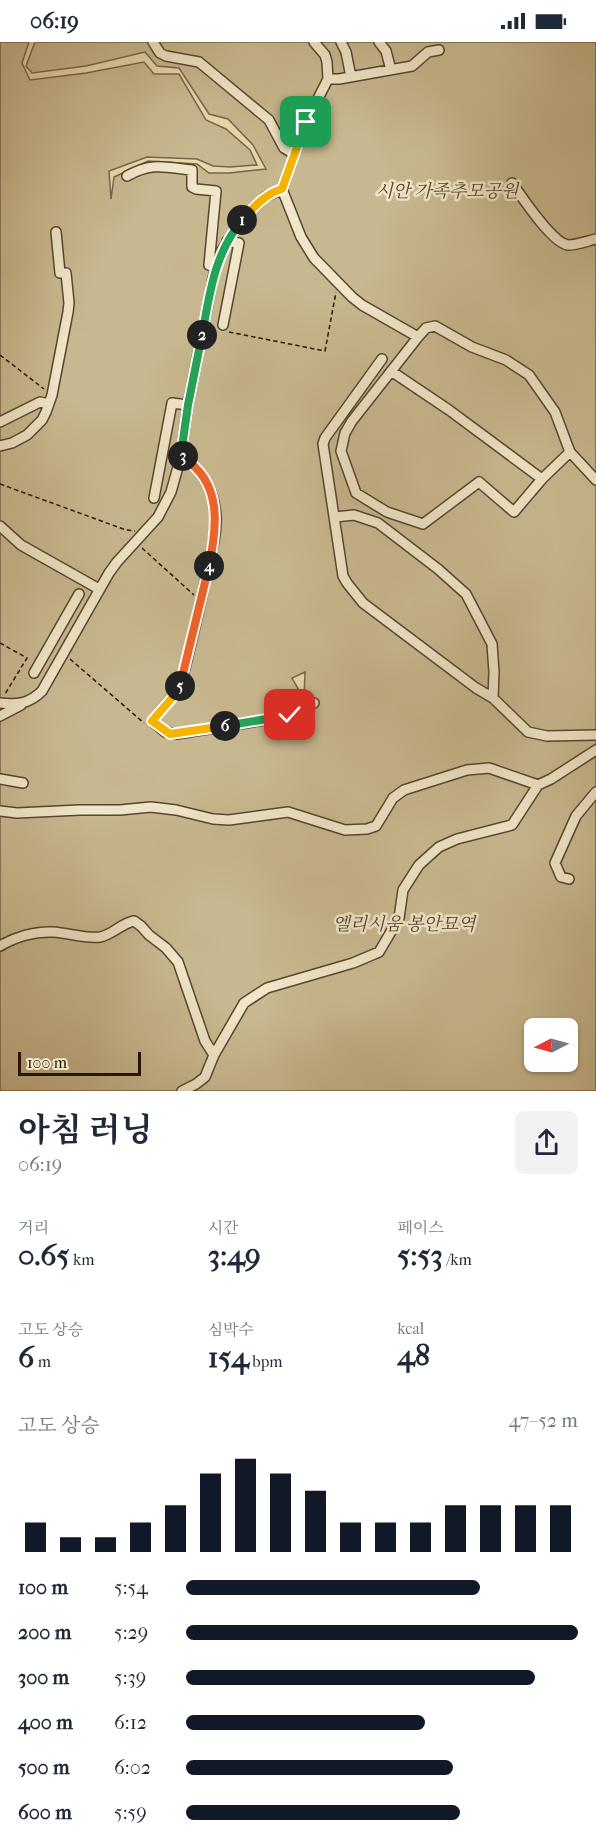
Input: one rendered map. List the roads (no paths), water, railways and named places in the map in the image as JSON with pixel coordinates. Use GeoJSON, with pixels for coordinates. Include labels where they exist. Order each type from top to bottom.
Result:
{"type":"FeatureCollection","features":[{"type":"Feature","properties":{"kind":"lane"},"geometry":{"type":"LineString","coordinates":[[314,42],[325,55],[328,79],[312,109],[282,189],[307,248],[314,258],[362,305],[418,337]]}},
{"type":"Feature","properties":{"kind":"lane"},"geometry":{"type":"LineString","coordinates":[[342,42],[351,77]]}},
{"type":"Feature","properties":{"kind":"lane"},"geometry":{"type":"LineString","coordinates":[[379,42],[386,51],[391,70]]}},
{"type":"Feature","properties":{"kind":"lane"},"geometry":{"type":"LineString","coordinates":[[157,44],[160,53],[166,56],[199,62],[269,120],[285,148],[294,154]]}},
{"type":"Feature","properties":{"kind":"lane"},"geometry":{"type":"LineString","coordinates":[[328,79],[412,66],[428,52],[439,50]]}},
{"type":"Feature","properties":{"kind":"lane"},"geometry":{"type":"LineString","coordinates":[[127,176],[148,166],[192,170],[192,188],[216,191],[209,265],[216,268]]}},
{"type":"Feature","properties":{"kind":"lane"},"geometry":{"type":"LineString","coordinates":[[512,183],[535,215],[558,241],[569,245],[596,239]]}},
{"type":"Feature","properties":{"kind":"lane"},"geometry":{"type":"LineString","coordinates":[[0,716],[26,703],[42,691],[99,589],[117,562],[158,517],[171,492],[183,458],[182,447],[188,405],[216,268],[227,241],[242,219],[265,197],[282,189]]}},
{"type":"Feature","properties":{"kind":"lane"},"geometry":{"type":"LineString","coordinates":[[0,446],[20,440],[35,428],[42,420],[51,400],[69,303],[66,273],[60,273],[56,232]]}},
{"type":"Feature","properties":{"kind":"lane"},"geometry":{"type":"LineString","coordinates":[[224,328],[239,243],[227,241]]}},
{"type":"Feature","properties":{"kind":"lane"},"geometry":{"type":"LineString","coordinates":[[570,452],[542,478],[514,512],[479,482],[423,524],[387,512],[356,493],[341,451],[345,433],[352,422],[418,337],[426,328],[435,326],[472,347],[507,360],[529,375],[555,412],[570,452],[596,480]]}},
{"type":"Feature","properties":{"kind":"lane"},"geometry":{"type":"LineString","coordinates":[[382,359],[325,438],[324,451],[347,583],[363,603],[476,688],[493,698],[528,732],[547,736],[596,735]]}},
{"type":"Feature","properties":{"kind":"lane"},"geometry":{"type":"LineString","coordinates":[[391,371],[542,478]]}},
{"type":"Feature","properties":{"kind":"lane"},"geometry":{"type":"LineString","coordinates":[[0,422],[40,402],[51,400]]}},
{"type":"Feature","properties":{"kind":"lane"},"geometry":{"type":"LineString","coordinates":[[154,498],[172,403],[188,405]]}},
{"type":"Feature","properties":{"kind":"lane"},"geometry":{"type":"LineString","coordinates":[[183,458],[198,468],[211,493],[216,517],[214,541],[182,680],[178,690],[152,721],[165,732],[177,734],[283,717],[290,715],[301,705],[314,703]]}},
{"type":"Feature","properties":{"kind":"lane"},"geometry":{"type":"LineString","coordinates":[[335,517],[354,515],[378,523],[438,569],[466,594],[492,644],[493,698]]}},
{"type":"Feature","properties":{"kind":"lane"},"geometry":{"type":"LineString","coordinates":[[0,526],[21,545],[99,589]]}},
{"type":"Feature","properties":{"kind":"lane"},"geometry":{"type":"LineString","coordinates":[[34,673],[79,594]]}},
{"type":"Feature","properties":{"kind":"lane"},"geometry":{"type":"LineString","coordinates":[[51,646],[63,653]]}},
{"type":"Feature","properties":{"kind":"lane"},"geometry":{"type":"LineString","coordinates":[[1,704],[26,703]]}},
{"type":"Feature","properties":{"kind":"lane"},"geometry":{"type":"LineString","coordinates":[[182,1091],[205,1077],[214,1055],[244,1003],[267,988],[354,963],[379,952],[399,918],[404,890],[419,865],[439,847],[457,839],[512,825],[538,785],[596,750]]}},
{"type":"Feature","properties":{"kind":"lane"},"geometry":{"type":"LineString","coordinates":[[0,811],[17,813],[151,807],[229,820],[288,812],[345,830],[367,829],[376,826],[393,798],[404,790],[467,770],[489,768],[538,785]]}},
{"type":"Feature","properties":{"kind":"lane"},"geometry":{"type":"LineString","coordinates":[[0,779],[23,783]]}},
{"type":"Feature","properties":{"kind":"lane"},"geometry":{"type":"LineString","coordinates":[[569,879],[561,877],[555,863],[576,816],[596,792]]}},
{"type":"Feature","properties":{"kind":"lane"},"geometry":{"type":"LineString","coordinates":[[0,946],[14,938],[51,932],[102,937],[134,921],[166,948],[178,962],[205,1041],[214,1055]]}},
{"type":"Feature","properties":{"kind":"park label","name":"시안 가족추모공원"},"geometry":{"type":"Point","coordinates":[447,191]}},
{"type":"Feature","properties":{"kind":"park label","name":"엘리시움 봉안묘역"},"geometry":{"type":"Point","coordinates":[404,924]}}]}
